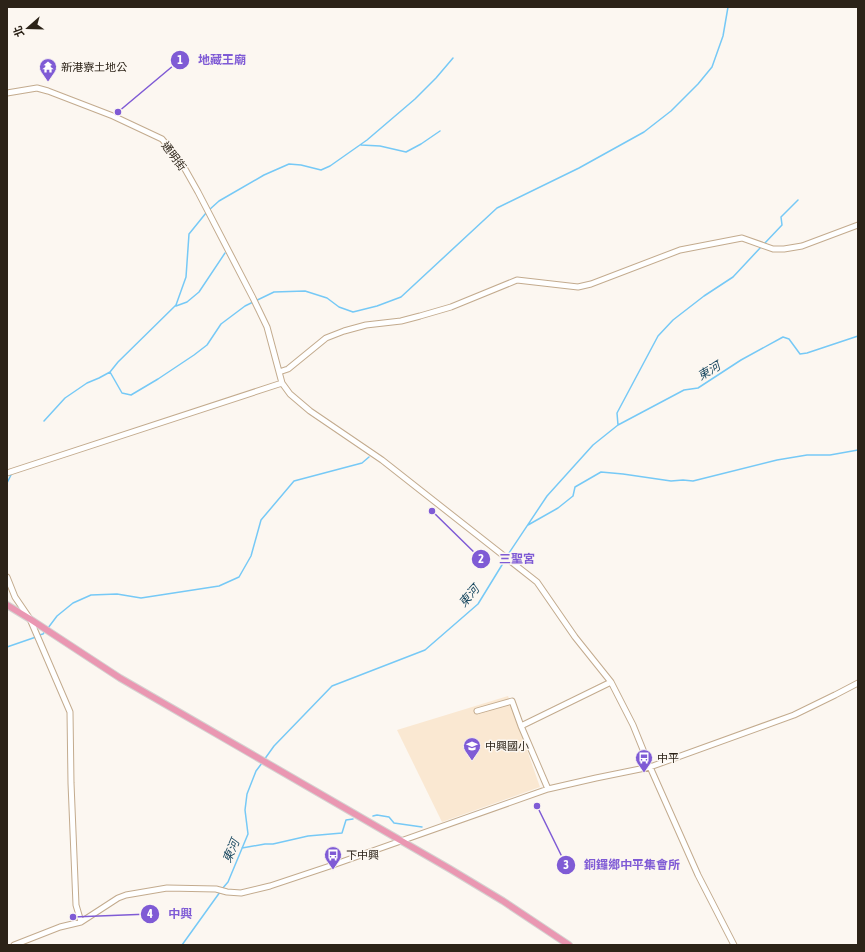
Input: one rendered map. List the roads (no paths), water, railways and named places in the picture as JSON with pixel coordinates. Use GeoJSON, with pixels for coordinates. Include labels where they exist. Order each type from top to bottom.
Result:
{"type":"FeatureCollection","features":[{"type":"Feature","properties":{"kind":"main road"},"geometry":{"type":"LineString","coordinates":[[7,605],[120,678],[402,841],[503,901],[570,945]]}},
{"type":"Feature","properties":{"kind":"street","name":"通明街"},"geometry":{"type":"LineString","coordinates":[[7,92],[37,88],[48,91],[113,116],[162,139],[180,162],[208,211],[256,304],[267,328],[282,383]]}},
{"type":"Feature","properties":{"kind":"street"},"geometry":{"type":"LineString","coordinates":[[280,372],[288,369],[326,338],[344,331],[366,325],[401,321],[451,307],[517,280],[578,287],[591,284],[680,250],[742,238],[772,250],[784,249],[802,246],[858,225]]}},
{"type":"Feature","properties":{"kind":"street"},"geometry":{"type":"LineString","coordinates":[[8,473],[282,383],[290,394],[310,411],[382,460],[537,582],[575,638],[611,682],[633,725],[698,875],[734,945]]}},
{"type":"Feature","properties":{"kind":"street"},"geometry":{"type":"LineString","coordinates":[[7,577],[15,597],[30,619],[70,712],[71,783],[76,905],[80,922]]}},
{"type":"Feature","properties":{"kind":"street"},"geometry":{"type":"LineString","coordinates":[[521,726],[611,682]]}},
{"type":"Feature","properties":{"kind":"street"},"geometry":{"type":"LineString","coordinates":[[14,945],[60,927],[80,922],[118,898],[126,895],[167,888],[216,889],[227,892],[241,893],[270,886],[548,789],[650,767],[794,715],[835,696],[858,682]]}},
{"type":"Feature","properties":{"kind":"street"},"geometry":{"type":"LineString","coordinates":[[477,711],[512,700],[521,726],[548,789]]}},
{"type":"Feature","properties":{"kind":"waterway"},"geometry":{"type":"LineString","coordinates":[[110,372],[122,393],[131,395],[158,379],[207,345],[221,324],[245,306],[274,292],[305,291],[327,298],[339,307],[353,312],[377,306],[401,297],[497,208],[579,168],[644,132],[671,111],[698,84],[712,67],[723,36],[728,7]]}},
{"type":"Feature","properties":{"kind":"waterway"},"geometry":{"type":"LineString","coordinates":[[209,210],[219,201],[264,175],[289,164],[301,165],[321,170],[330,166],[367,140],[415,99],[453,58]]}},
{"type":"Feature","properties":{"kind":"waterway"},"geometry":{"type":"LineString","coordinates":[[361,145],[380,146],[406,152],[440,131]]}},
{"type":"Feature","properties":{"kind":"waterway"},"geometry":{"type":"LineString","coordinates":[[764,244],[782,225],[781,217],[798,200]]}},
{"type":"Feature","properties":{"kind":"waterway"},"geometry":{"type":"LineString","coordinates":[[44,421],[65,398],[87,383],[110,372],[118,362],[176,305],[186,277],[189,234],[206,213]]}},
{"type":"Feature","properties":{"kind":"waterway"},"geometry":{"type":"LineString","coordinates":[[618,425],[617,413],[658,336],[673,320],[704,296],[733,277],[761,247]]}},
{"type":"Feature","properties":{"kind":"waterway"},"geometry":{"type":"LineString","coordinates":[[176,306],[187,302],[199,292],[225,253]]}},
{"type":"Feature","properties":{"kind":"waterway","name":"東河"},"geometry":{"type":"LineString","coordinates":[[507,556],[547,496],[593,445],[618,425],[684,390],[698,388],[741,360],[783,337],[789,339],[800,354],[858,336]]}},
{"type":"Feature","properties":{"kind":"waterway"},"geometry":{"type":"LineString","coordinates":[[528,525],[558,508],[573,496],[575,487],[601,472],[671,481],[693,481],[777,460],[807,455],[830,455],[858,450]]}},
{"type":"Feature","properties":{"kind":"waterway"},"geometry":{"type":"LineString","coordinates":[[48,628],[57,616],[73,603],[91,595],[117,594],[141,598],[219,586],[239,577],[251,556],[261,520],[294,481],[362,463],[369,457]]}},
{"type":"Feature","properties":{"kind":"waterway"},"geometry":{"type":"LineString","coordinates":[[7,483],[12,473]]}},
{"type":"Feature","properties":{"kind":"waterway","name":"東河"},"geometry":{"type":"LineString","coordinates":[[264,760],[274,746],[332,686],[425,650],[478,604],[505,560]]}},
{"type":"Feature","properties":{"kind":"waterway"},"geometry":{"type":"LineString","coordinates":[[39,635],[43,634],[45,631]]}},
{"type":"Feature","properties":{"kind":"waterway"},"geometry":{"type":"LineString","coordinates":[[7,647],[36,637]]}},
{"type":"Feature","properties":{"kind":"waterway","name":"東河"},"geometry":{"type":"LineString","coordinates":[[222,889],[228,882],[248,834],[245,810],[247,794],[256,771],[262,763]]}},
{"type":"Feature","properties":{"kind":"waterway"},"geometry":{"type":"LineString","coordinates":[[373,816],[377,815],[389,817],[394,823],[422,827]]}},
{"type":"Feature","properties":{"kind":"waterway"},"geometry":{"type":"LineString","coordinates":[[242,848],[273,844],[308,836],[342,833],[346,820],[353,819]]}},
{"type":"Feature","properties":{"kind":"waterway","name":"東河"},"geometry":{"type":"LineString","coordinates":[[182,945],[220,892]]}},
{"type":"Feature","properties":{"kind":"place","name":"新港寮土地公"},"geometry":{"type":"Point","coordinates":[48,82]}},
{"type":"Feature","properties":{"kind":"place","name":"地藏王廟"},"geometry":{"type":"Point","coordinates":[118,112]}},
{"type":"Feature","properties":{"kind":"place","name":"三聖宮"},"geometry":{"type":"Point","coordinates":[432,511]}},
{"type":"Feature","properties":{"kind":"place","name":"中興國小"},"geometry":{"type":"Point","coordinates":[472,761]}},
{"type":"Feature","properties":{"kind":"place","name":"中平"},"geometry":{"type":"Point","coordinates":[644,773]}},
{"type":"Feature","properties":{"kind":"place","name":"銅鑼鄉中平集會所"},"geometry":{"type":"Point","coordinates":[537,806]}},
{"type":"Feature","properties":{"kind":"place","name":"下中興"},"geometry":{"type":"Point","coordinates":[333,870]}},
{"type":"Feature","properties":{"kind":"place","name":"中興"},"geometry":{"type":"Point","coordinates":[73,917]}}]}
